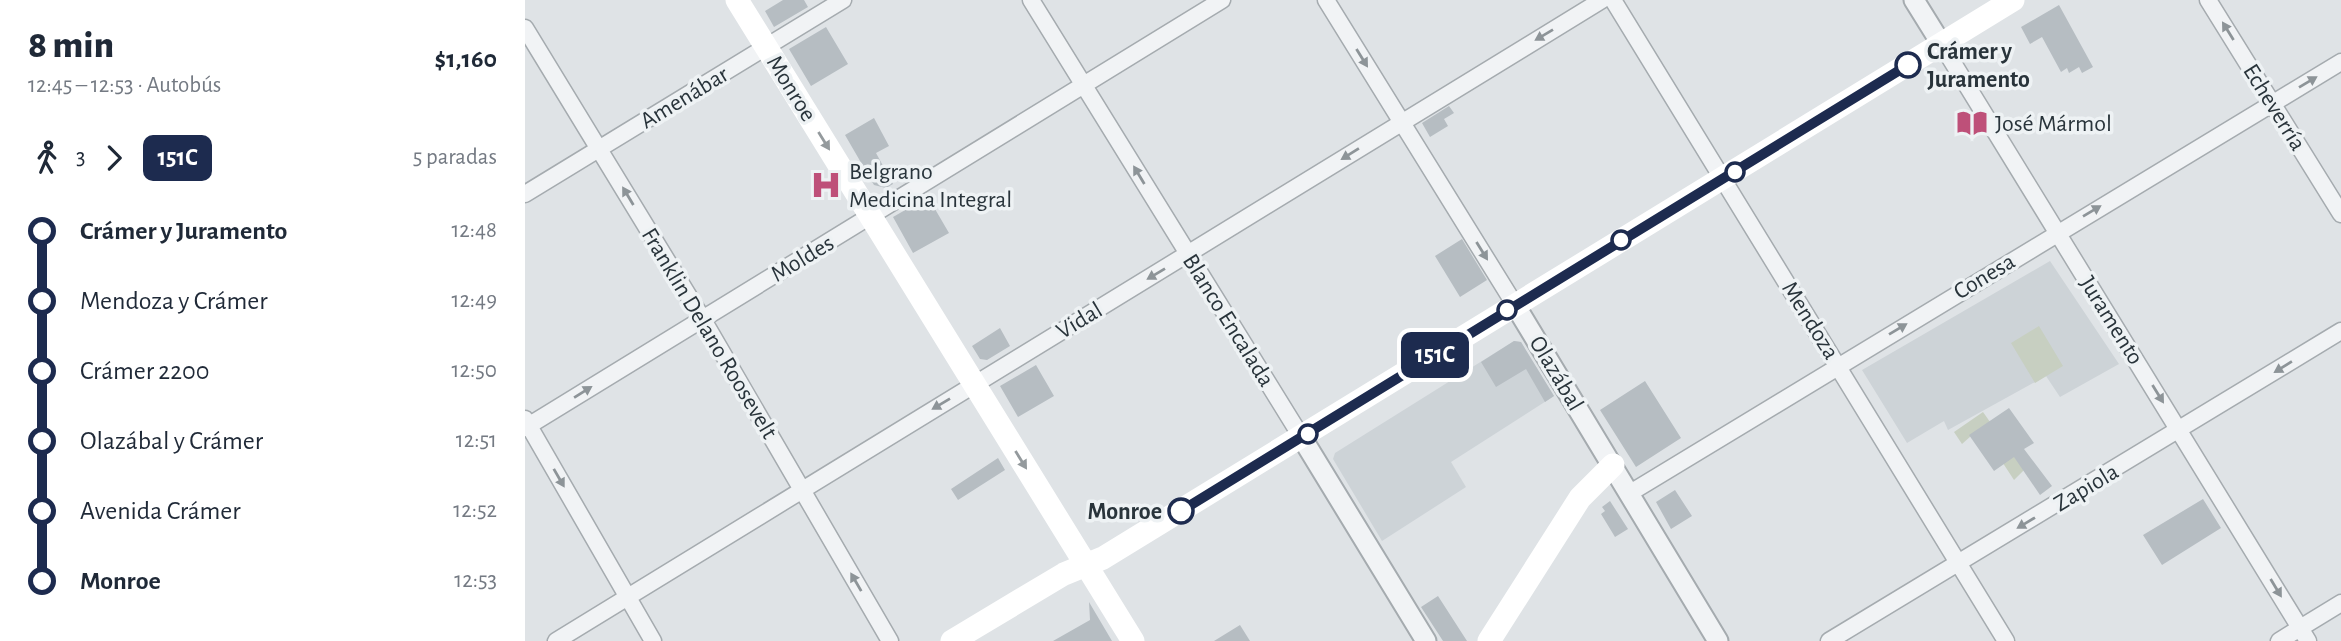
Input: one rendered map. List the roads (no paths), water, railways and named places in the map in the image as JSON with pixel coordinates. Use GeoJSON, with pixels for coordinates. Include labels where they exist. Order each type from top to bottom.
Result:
{"type":"FeatureCollection","features":[{"type":"Feature","properties":{"kind":"main road","name":"Monroe"},"geometry":{"type":"LineString","coordinates":[[737,0],[1133,641]]}},
{"type":"Feature","properties":{"kind":"main road"},"geometry":{"type":"LineString","coordinates":[[951,641],[1064,574],[1103,558],[1302,438],[2013,0]]}},
{"type":"Feature","properties":{"kind":"main road"},"geometry":{"type":"LineString","coordinates":[[1489,641],[1580,498],[1612,465]]}},
{"type":"Feature","properties":{"kind":"street","name":"Amenábar"},"geometry":{"type":"LineString","coordinates":[[525,194],[843,0]]}},
{"type":"Feature","properties":{"kind":"street","name":"Blanco Encalada"},"geometry":{"type":"LineString","coordinates":[[1031,0],[1426,641]]}},
{"type":"Feature","properties":{"kind":"street","name":"Moldes"},"geometry":{"type":"LineString","coordinates":[[526,424],[1085,87],[1222,0]]}},
{"type":"Feature","properties":{"kind":"street","name":"Olazábal"},"geometry":{"type":"LineString","coordinates":[[1326,0],[1515,305],[1718,641]]}},
{"type":"Feature","properties":{"kind":"street","name":"Vidal"},"geometry":{"type":"LineString","coordinates":[[556,641],[1602,0]]}},
{"type":"Feature","properties":{"kind":"street","name":"Mendoza"},"geometry":{"type":"LineString","coordinates":[[1613,0],[1839,364],[2006,641]]}},
{"type":"Feature","properties":{"kind":"street","name":"Juramento"},"geometry":{"type":"LineString","coordinates":[[1914,0],[2181,430],[2304,635]]}},
{"type":"Feature","properties":{"kind":"street","name":"Echeverría"},"geometry":{"type":"LineString","coordinates":[[2208,0],[2341,214]]}},
{"type":"Feature","properties":{"kind":"street","name":"Franklin Delano Roosevelt"},"geometry":{"type":"LineString","coordinates":[[525,28],[702,318],[890,641]]}},
{"type":"Feature","properties":{"kind":"street","name":"Conesa"},"geometry":{"type":"LineString","coordinates":[[1629,493],[2056,232],[2341,62]]}},
{"type":"Feature","properties":{"kind":"street","name":"Zapiola"},"geometry":{"type":"LineString","coordinates":[[1829,641],[2341,331]]}},
{"type":"Feature","properties":{"kind":"street"},"geometry":{"type":"LineString","coordinates":[[526,424],[653,641]]}},
{"type":"Feature","properties":{"kind":"street"},"geometry":{"type":"LineString","coordinates":[[2280,641],[2304,635],[2341,603]]}},
{"type":"Feature","properties":{"kind":"place","name":"Crámer y Juramento"},"geometry":{"type":"Point","coordinates":[1908,65]}},
{"type":"Feature","properties":{"kind":"place","name":"José Mármol"},"geometry":{"type":"Point","coordinates":[1972,123]}},
{"type":"Feature","properties":{"kind":"place","name":"Belgrano Medicina Integral"},"geometry":{"type":"Point","coordinates":[826,185]}},
{"type":"Feature","properties":{"kind":"place","name":"Monroe"},"geometry":{"type":"Point","coordinates":[1181,511]}}]}
